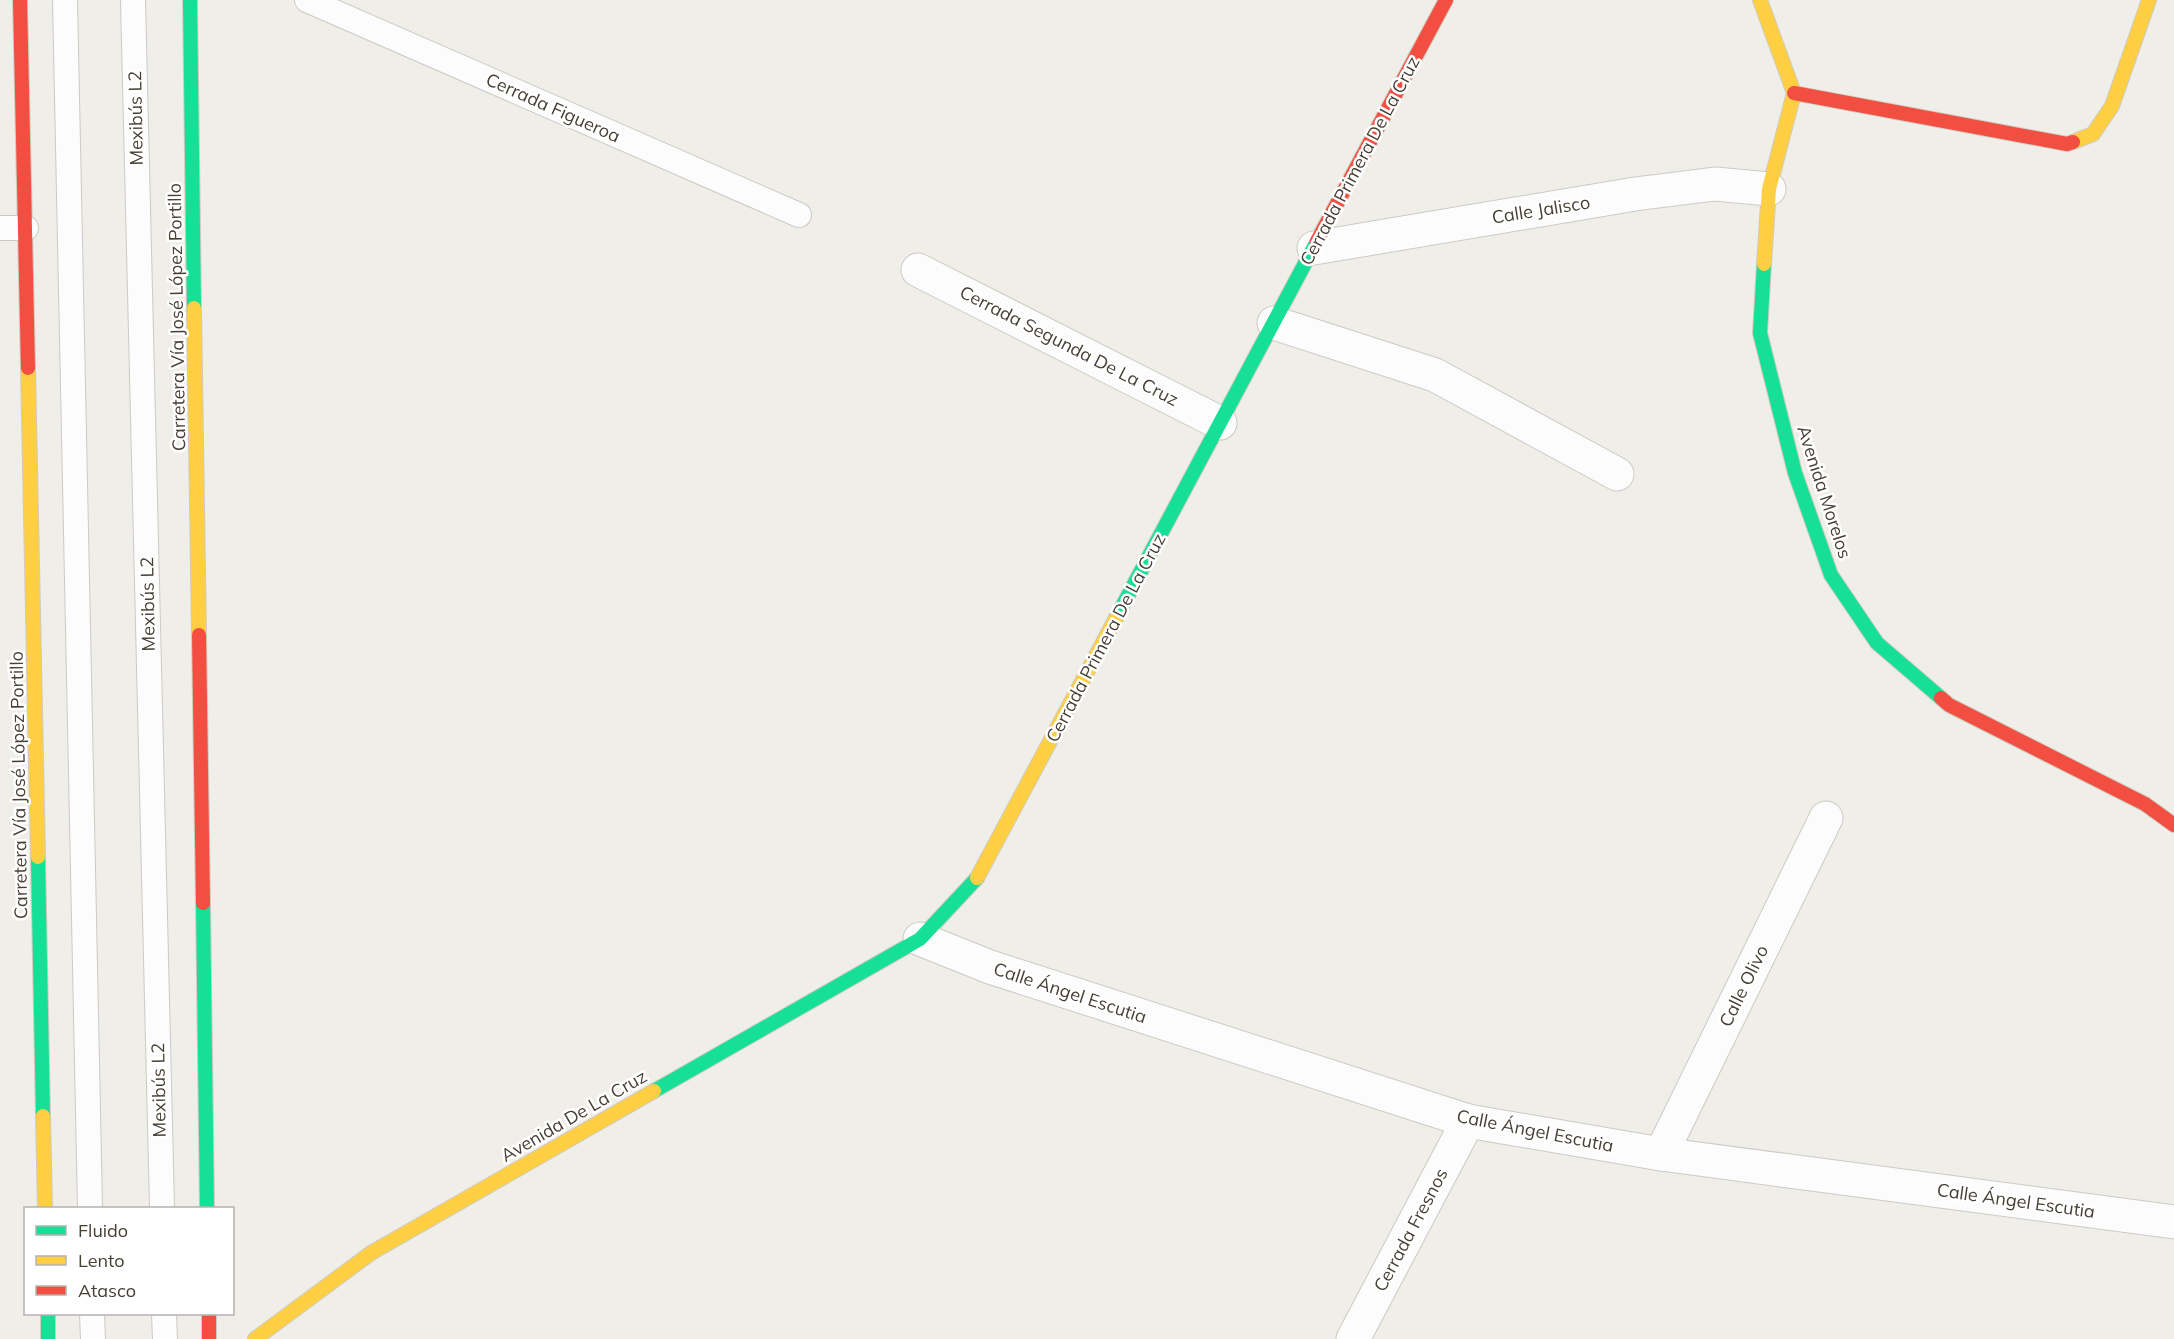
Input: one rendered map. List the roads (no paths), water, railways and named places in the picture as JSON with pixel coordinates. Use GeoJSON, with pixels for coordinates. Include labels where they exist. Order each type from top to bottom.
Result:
{"type":"FeatureCollection","features":[{"type":"Feature","properties":{"kind":"street","name":"Carretera Vía José López Portillo"},"geometry":{"type":"LineString","coordinates":[[20,0],[45,1207]]}},
{"type":"Feature","properties":{"kind":"street","name":"Carretera Vía José López Portillo"},"geometry":{"type":"LineString","coordinates":[[190,0],[207,1207]]}},
{"type":"Feature","properties":{"kind":"street","name":"Cerrada Primera De La Cruz"},"geometry":{"type":"LineString","coordinates":[[920,939],[978,877],[1446,0]]}},
{"type":"Feature","properties":{"kind":"street"},"geometry":{"type":"LineString","coordinates":[[1760,0],[1794,93],[2067,144],[2092,134],[2112,106],[2149,0]]}},
{"type":"Feature","properties":{"kind":"street","name":"Avenida Morelos"},"geometry":{"type":"LineString","coordinates":[[1794,93],[1769,189],[1760,333],[1795,473],[1831,574],[1878,643],[1949,705],[2145,804],[2174,825]]}},
{"type":"Feature","properties":{"kind":"street","name":"Calle Jalisco"},"geometry":{"type":"LineString","coordinates":[[1314,248],[1647,193],[1716,184],[1769,189]]}},
{"type":"Feature","properties":{"kind":"street","name":"Cerrada Segunda De La Cruz"},"geometry":{"type":"LineString","coordinates":[[918,270],[1220,423]]}},
{"type":"Feature","properties":{"kind":"street"},"geometry":{"type":"LineString","coordinates":[[1274,323],[1435,375],[1617,474]]}},
{"type":"Feature","properties":{"kind":"street","name":"Calle Olivo"},"geometry":{"type":"LineString","coordinates":[[1661,1154],[1826,818]]}},
{"type":"Feature","properties":{"kind":"street","name":"Calle Ángel Escutia"},"geometry":{"type":"LineString","coordinates":[[920,939],[990,967],[1468,1120],[1661,1154],[2174,1222]]}},
{"type":"Feature","properties":{"kind":"street","name":"Avenida De La Cruz"},"geometry":{"type":"LineString","coordinates":[[255,1339],[371,1253],[920,939]]}},
{"type":"Feature","properties":{"kind":"street","name":"Cerrada Fresnos"},"geometry":{"type":"LineString","coordinates":[[1353,1339],[1468,1120]]}},
{"type":"Feature","properties":{"kind":"street"},"geometry":{"type":"LineString","coordinates":[[48,1315],[48,1339]]}},
{"type":"Feature","properties":{"kind":"street"},"geometry":{"type":"LineString","coordinates":[[209,1315],[209,1339]]}},
{"type":"Feature","properties":{"kind":"lane"},"geometry":{"type":"LineString","coordinates":[[65,0],[90,1207]]}},
{"type":"Feature","properties":{"kind":"lane","name":"Mexibús L2"},"geometry":{"type":"LineString","coordinates":[[133,0],[162,1207]]}},
{"type":"Feature","properties":{"kind":"lane","name":"Cerrada Figueroa"},"geometry":{"type":"LineString","coordinates":[[307,0],[799,215]]}},
{"type":"Feature","properties":{"kind":"lane"},"geometry":{"type":"LineString","coordinates":[[0,228],[26,228]]}},
{"type":"Feature","properties":{"kind":"lane"},"geometry":{"type":"LineString","coordinates":[[92,1315],[93,1339]]}},
{"type":"Feature","properties":{"kind":"lane"},"geometry":{"type":"LineString","coordinates":[[164,1315],[165,1339]]}}]}
